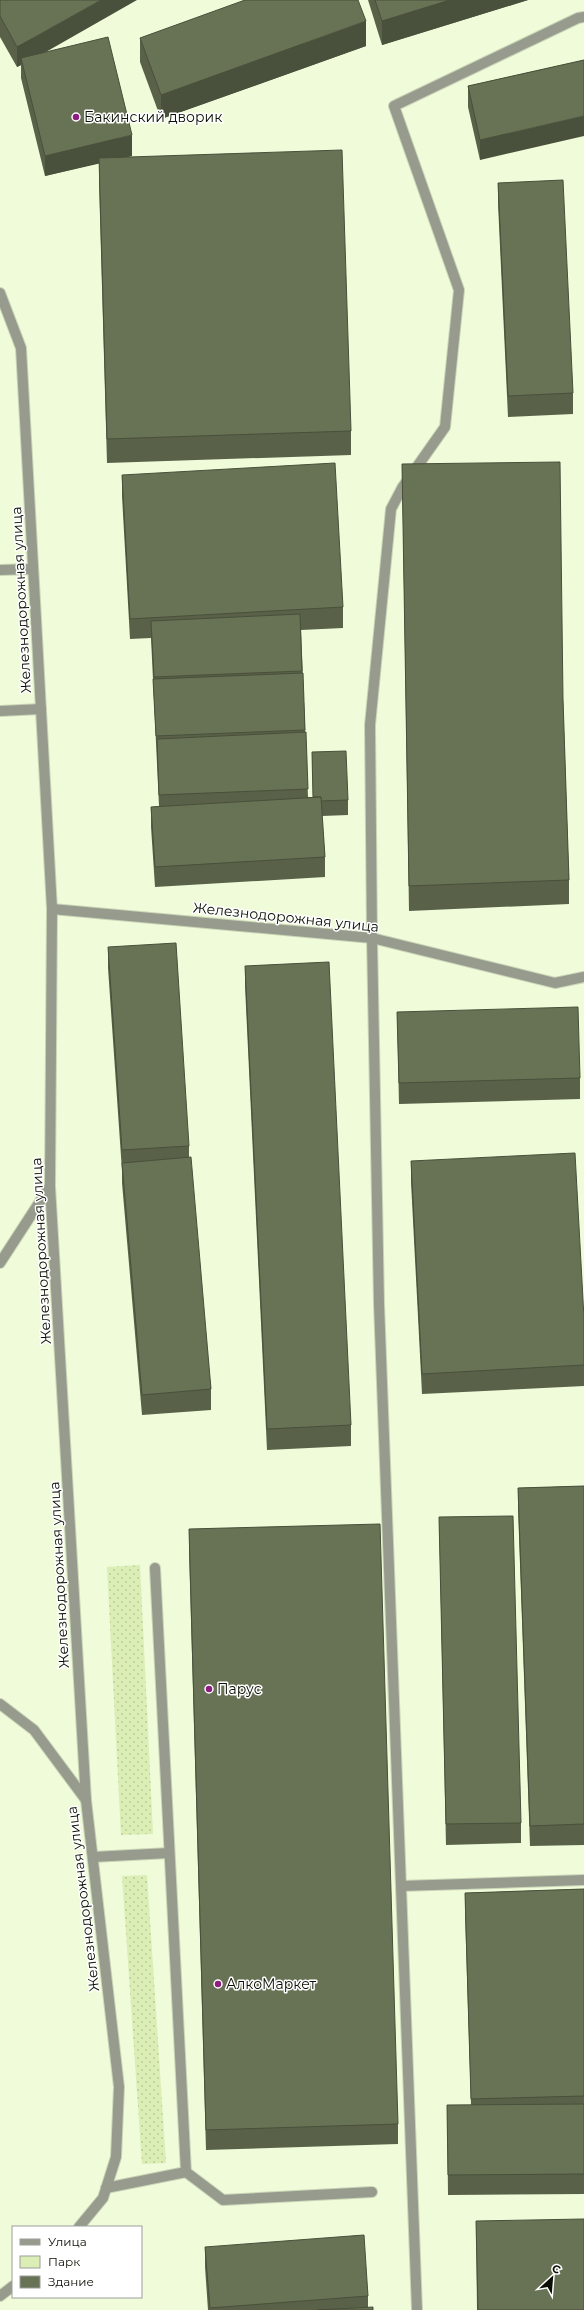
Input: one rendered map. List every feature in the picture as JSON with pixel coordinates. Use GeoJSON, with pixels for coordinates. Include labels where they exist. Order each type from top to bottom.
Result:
{"type":"FeatureCollection","features":[{"type":"Feature","properties":{"kind":"street"},"geometry":{"type":"LineString","coordinates":[[417,2310],[379,1304],[372,938],[370,725],[391,509],[402,488],[445,427],[459,290],[394,106],[578,18],[584,17]]}},
{"type":"Feature","properties":{"kind":"street","name":"Железнодорожная улица"},"geometry":{"type":"LineString","coordinates":[[0,293],[21,348],[52,909],[50,1186],[86,1800],[119,2087],[116,2157],[103,2198],[81,2226]]}},
{"type":"Feature","properties":{"kind":"street"},"geometry":{"type":"LineString","coordinates":[[0,570],[33,569]]}},
{"type":"Feature","properties":{"kind":"street"},"geometry":{"type":"LineString","coordinates":[[0,711],[41,709]]}},
{"type":"Feature","properties":{"kind":"street","name":"Железнодорожная улица"},"geometry":{"type":"LineString","coordinates":[[52,909],[372,938],[555,983],[584,976]]}},
{"type":"Feature","properties":{"kind":"street"},"geometry":{"type":"LineString","coordinates":[[0,1263],[50,1186]]}},
{"type":"Feature","properties":{"kind":"street"},"geometry":{"type":"LineString","coordinates":[[155,1568],[186,2172]]}},
{"type":"Feature","properties":{"kind":"street"},"geometry":{"type":"LineString","coordinates":[[0,1704],[34,1730],[86,1800]]}},
{"type":"Feature","properties":{"kind":"street"},"geometry":{"type":"LineString","coordinates":[[93,1858],[169,1853]]}},
{"type":"Feature","properties":{"kind":"street"},"geometry":{"type":"LineString","coordinates":[[401,1886],[584,1880]]}},
{"type":"Feature","properties":{"kind":"street"},"geometry":{"type":"LineString","coordinates":[[106,2188],[186,2172],[223,2200],[372,2192]]}},
{"type":"Feature","properties":{"kind":"street"},"geometry":{"type":"LineString","coordinates":[[0,2296],[12,2287]]}},
{"type":"Feature","properties":{"kind":"green space"},"geometry":{"type":"Polygon","coordinates":[[[140,1565],[153,1834],[121,1835],[107,1567],[140,1565]]]}},
{"type":"Feature","properties":{"kind":"green space"},"geometry":{"type":"Polygon","coordinates":[[[147,1875],[166,2163],[142,2164],[122,1876],[147,1875]]]}},
{"type":"Feature","properties":{"kind":"building"},"geometry":{"type":"Polygon","coordinates":[[[0,0],[101,0],[17,47],[0,16],[0,0]]]}},
{"type":"Feature","properties":{"kind":"building"},"geometry":{"type":"Polygon","coordinates":[[[245,0],[358,0],[366,21],[161,95],[140,38],[245,0]]]}},
{"type":"Feature","properties":{"kind":"building"},"geometry":{"type":"Polygon","coordinates":[[[375,0],[450,0],[382,21],[375,0]]]}},
{"type":"Feature","properties":{"kind":"building","name":"Бакинский дворик"},"geometry":{"type":"Polygon","coordinates":[[[108,37],[132,135],[45,156],[21,58],[108,37]]]}},
{"type":"Feature","properties":{"kind":"building"},"geometry":{"type":"Polygon","coordinates":[[[584,60],[584,116],[480,140],[468,86],[584,60]]]}},
{"type":"Feature","properties":{"kind":"building"},"geometry":{"type":"Polygon","coordinates":[[[342,150],[351,431],[107,439],[99,158],[342,150]]]}},
{"type":"Feature","properties":{"kind":"building"},"geometry":{"type":"Polygon","coordinates":[[[563,180],[573,393],[508,396],[498,183],[563,180]]]}},
{"type":"Feature","properties":{"kind":"building"},"geometry":{"type":"Polygon","coordinates":[[[560,462],[563,699],[569,880],[409,886],[402,464],[560,462]]]}},
{"type":"Feature","properties":{"kind":"building"},"geometry":{"type":"Polygon","coordinates":[[[335,463],[343,607],[130,619],[122,475],[335,463]]]}},
{"type":"Feature","properties":{"kind":"building"},"geometry":{"type":"Polygon","coordinates":[[[300,614],[302,671],[154,677],[151,621],[300,614]]]}},
{"type":"Feature","properties":{"kind":"building"},"geometry":{"type":"Polygon","coordinates":[[[303,673],[305,730],[156,736],[153,679],[303,673]]]}},
{"type":"Feature","properties":{"kind":"building"},"geometry":{"type":"Polygon","coordinates":[[[306,732],[308,789],[159,795],[157,739],[306,732]]]}},
{"type":"Feature","properties":{"kind":"building"},"geometry":{"type":"Polygon","coordinates":[[[346,751],[348,800],[321,801],[321,797],[313,797],[312,752],[346,751]]]}},
{"type":"Feature","properties":{"kind":"building"},"geometry":{"type":"Polygon","coordinates":[[[321,797],[325,857],[155,867],[151,807],[321,797]]]}},
{"type":"Feature","properties":{"kind":"building"},"geometry":{"type":"Polygon","coordinates":[[[176,943],[189,1146],[122,1150],[108,947],[176,943]]]}},
{"type":"Feature","properties":{"kind":"building"},"geometry":{"type":"Polygon","coordinates":[[[329,962],[351,1425],[267,1429],[245,966],[329,962]]]}},
{"type":"Feature","properties":{"kind":"building"},"geometry":{"type":"Polygon","coordinates":[[[578,1007],[580,1078],[399,1083],[397,1012],[578,1007]]]}},
{"type":"Feature","properties":{"kind":"building"},"geometry":{"type":"Polygon","coordinates":[[[575,1153],[584,1318],[584,1365],[422,1374],[411,1161],[575,1153]]]}},
{"type":"Feature","properties":{"kind":"building"},"geometry":{"type":"Polygon","coordinates":[[[191,1157],[211,1389],[142,1395],[122,1163],[191,1157]]]}},
{"type":"Feature","properties":{"kind":"building"},"geometry":{"type":"Polygon","coordinates":[[[584,1486],[584,1824],[530,1826],[518,1488],[584,1486]]]}},
{"type":"Feature","properties":{"kind":"building"},"geometry":{"type":"Polygon","coordinates":[[[513,1516],[521,1823],[446,1824],[439,1517],[513,1516]]]}},
{"type":"Feature","properties":{"kind":"building"},"geometry":{"type":"Polygon","coordinates":[[[380,1524],[398,2124],[206,2130],[189,1529],[380,1524]]]}},
{"type":"Feature","properties":{"kind":"building"},"geometry":{"type":"Polygon","coordinates":[[[584,1889],[584,2096],[471,2099],[465,1893],[584,1889]]]}},
{"type":"Feature","properties":{"kind":"building"},"geometry":{"type":"Polygon","coordinates":[[[584,2104],[584,2174],[448,2175],[447,2105],[584,2104]]]}},
{"type":"Feature","properties":{"kind":"building"},"geometry":{"type":"Polygon","coordinates":[[[584,2219],[584,2310],[478,2310],[476,2221],[584,2219]]]}},
{"type":"Feature","properties":{"kind":"building"},"geometry":{"type":"Polygon","coordinates":[[[364,2235],[368,2296],[210,2308],[205,2247],[364,2235]]]}},
{"type":"Feature","properties":{"kind":"building"},"geometry":{"type":"Polygon","coordinates":[[[373,2307],[373,2310],[317,2310],[373,2307]]]}},
{"type":"Feature","properties":{"kind":"place","name":"Бакинский дворик"},"geometry":{"type":"Point","coordinates":[76,117]}},
{"type":"Feature","properties":{"kind":"place","name":"Парус"},"geometry":{"type":"Point","coordinates":[209,1689]}},
{"type":"Feature","properties":{"kind":"place","name":"АлкоМаркет"},"geometry":{"type":"Point","coordinates":[218,1984]}}]}
